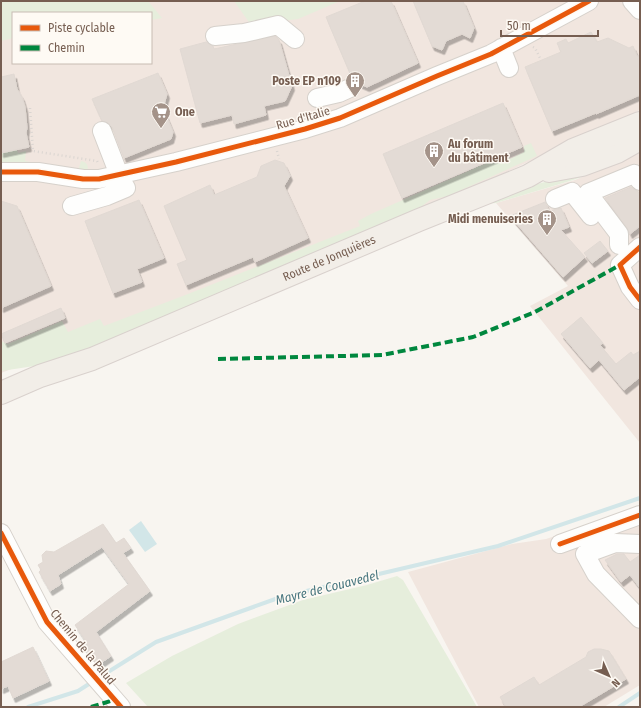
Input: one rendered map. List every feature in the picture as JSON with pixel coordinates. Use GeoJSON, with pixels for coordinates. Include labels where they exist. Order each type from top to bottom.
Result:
{"type":"FeatureCollection","features":[{"type":"Feature","properties":{"kind":"main road","name":"Route de Jonquières"},"geometry":{"type":"LineString","coordinates":[[1,393],[40,376],[92,359],[419,220],[528,176],[573,150],[640,123]]}},
{"type":"Feature","properties":{"kind":"main road","name":"Route de Jonquières"},"geometry":{"type":"LineString","coordinates":[[528,176],[582,165],[616,152],[640,139]]}},
{"type":"Feature","properties":{"kind":"main road","name":"Route de Jonquières"},"geometry":{"type":"LineString","coordinates":[[1,379],[40,376]]}},
{"type":"Feature","properties":{"kind":"street","name":"Rue d'Italie"},"geometry":{"type":"LineString","coordinates":[[1,172],[38,172],[83,179],[99,179],[176,162],[305,129],[340,118],[501,48],[589,1]]}},
{"type":"Feature","properties":{"kind":"street"},"geometry":{"type":"LineString","coordinates":[[632,1],[640,10]]}},
{"type":"Feature","properties":{"kind":"street"},"geometry":{"type":"LineString","coordinates":[[215,36],[244,33],[278,24],[295,40]]}},
{"type":"Feature","properties":{"kind":"street"},"geometry":{"type":"LineString","coordinates":[[501,48],[509,68]]}},
{"type":"Feature","properties":{"kind":"street"},"geometry":{"type":"LineString","coordinates":[[316,98],[339,93],[350,88]]}},
{"type":"Feature","properties":{"kind":"street"},"geometry":{"type":"LineString","coordinates":[[72,206],[107,196],[126,188],[113,176],[102,131]]}},
{"type":"Feature","properties":{"kind":"street"},"geometry":{"type":"LineString","coordinates":[[619,245],[618,234],[588,193],[634,174],[640,181]]}},
{"type":"Feature","properties":{"kind":"street"},"geometry":{"type":"LineString","coordinates":[[555,199],[572,192],[598,225]]}},
{"type":"Feature","properties":{"kind":"street"},"geometry":{"type":"LineString","coordinates":[[640,247],[620,265],[630,287],[640,300]]}},
{"type":"Feature","properties":{"kind":"street"},"geometry":{"type":"LineString","coordinates":[[560,544],[640,515]]}},
{"type":"Feature","properties":{"kind":"street","name":"Chemin de la Palud"},"geometry":{"type":"LineString","coordinates":[[1,533],[46,622],[121,707]]}},
{"type":"Feature","properties":{"kind":"street"},"geometry":{"type":"LineString","coordinates":[[640,544],[615,543],[585,554],[596,574],[640,619]]}},
{"type":"Feature","properties":{"kind":"path"},"geometry":{"type":"LineString","coordinates":[[528,46],[535,48],[540,60]]}},
{"type":"Feature","properties":{"kind":"path"},"geometry":{"type":"LineString","coordinates":[[30,108],[33,151],[97,162],[113,176]]}},
{"type":"Feature","properties":{"kind":"shaded area"},"geometry":{"type":"Polygon","coordinates":[[[1,1],[640,1],[640,110],[442,203],[1,373],[1,1]]]}},
{"type":"Feature","properties":{"kind":"shaded area"},"geometry":{"type":"Polygon","coordinates":[[[640,151],[640,443],[530,306],[568,286],[496,203],[575,180],[640,151]]]}},
{"type":"Feature","properties":{"kind":"shaded area"},"geometry":{"type":"Polygon","coordinates":[[[640,508],[640,685],[604,707],[479,707],[408,572],[512,544],[546,539],[640,508]]]}},
{"type":"Feature","properties":{"kind":"shaded area"},"geometry":{"type":"Polygon","coordinates":[[[141,521],[157,544],[145,552],[129,530],[141,521]]]}},
{"type":"Feature","properties":{"kind":"green space"},"geometry":{"type":"Polygon","coordinates":[[[1,1],[148,1],[162,18],[152,20],[152,12],[12,12],[12,38],[1,41],[1,1]]]}},
{"type":"Feature","properties":{"kind":"green space"},"geometry":{"type":"Polygon","coordinates":[[[234,1],[340,1],[298,19],[251,25],[234,1]]]}},
{"type":"Feature","properties":{"kind":"green space"},"geometry":{"type":"Polygon","coordinates":[[[531,143],[537,156],[448,196],[430,200],[413,213],[176,315],[48,364],[1,371],[1,341],[8,344],[62,321],[68,332],[100,319],[104,326],[360,226],[358,221],[371,214],[507,154],[510,159],[524,152],[524,146],[531,143]]]}},
{"type":"Feature","properties":{"kind":"green space"},"geometry":{"type":"Polygon","coordinates":[[[640,146],[640,152],[602,170],[496,203],[485,204],[537,184],[565,177],[640,146]]]}},
{"type":"Feature","properties":{"kind":"green space"},"geometry":{"type":"Polygon","coordinates":[[[17,150],[18,153],[26,151],[25,161],[75,170],[1,167],[1,153],[17,150]]]}},
{"type":"Feature","properties":{"kind":"green space"},"geometry":{"type":"Polygon","coordinates":[[[81,161],[88,166],[87,171],[78,171],[81,161]]]}},
{"type":"Feature","properties":{"kind":"green space"},"geometry":{"type":"Polygon","coordinates":[[[397,576],[403,580],[477,707],[148,707],[126,683],[172,656],[238,624],[303,600],[367,585],[397,576]]]}},
{"type":"Feature","properties":{"kind":"building"},"geometry":{"type":"Polygon","coordinates":[[[365,1],[391,1],[418,63],[367,87],[352,78],[326,17],[365,1]]]}},
{"type":"Feature","properties":{"kind":"building"},"geometry":{"type":"Polygon","coordinates":[[[413,1],[463,1],[474,28],[470,38],[462,34],[446,41],[442,50],[432,46],[413,1]]]}},
{"type":"Feature","properties":{"kind":"building"},"geometry":{"type":"Polygon","coordinates":[[[591,32],[597,42],[608,38],[629,48],[633,46],[637,56],[640,57],[640,95],[552,131],[525,67],[561,52],[557,43],[566,39],[568,43],[591,32]]]}},
{"type":"Feature","properties":{"kind":"building"},"geometry":{"type":"Polygon","coordinates":[[[275,36],[279,40],[292,86],[285,101],[264,106],[266,115],[234,124],[232,115],[200,123],[180,49],[206,42],[213,46],[214,49],[275,36]]]}},
{"type":"Feature","properties":{"kind":"building"},"geometry":{"type":"Polygon","coordinates":[[[158,73],[167,94],[163,108],[173,132],[171,139],[124,158],[112,127],[108,123],[102,121],[92,99],[158,73]]]}},
{"type":"Feature","properties":{"kind":"building"},"geometry":{"type":"Polygon","coordinates":[[[14,74],[17,89],[22,97],[25,107],[26,133],[29,147],[1,153],[1,77],[14,74]]]}},
{"type":"Feature","properties":{"kind":"building"},"geometry":{"type":"Polygon","coordinates":[[[503,103],[522,147],[402,198],[383,154],[503,103]]]}},
{"type":"Feature","properties":{"kind":"building"},"geometry":{"type":"Polygon","coordinates":[[[275,160],[284,163],[290,176],[284,186],[308,238],[255,262],[253,257],[186,285],[177,264],[187,260],[164,206],[210,185],[214,195],[257,177],[261,166],[275,160]]]}},
{"type":"Feature","properties":{"kind":"building"},"geometry":{"type":"Polygon","coordinates":[[[631,187],[640,193],[640,226],[630,234],[605,198],[631,187]]]}},
{"type":"Feature","properties":{"kind":"building"},"geometry":{"type":"Polygon","coordinates":[[[139,200],[164,258],[137,269],[142,282],[113,293],[85,221],[139,200]]]}},
{"type":"Feature","properties":{"kind":"building"},"geometry":{"type":"Polygon","coordinates":[[[1,201],[17,206],[51,286],[1,308],[1,201]]]}},
{"type":"Feature","properties":{"kind":"building","name":"Midi menuiseries"},"geometry":{"type":"Polygon","coordinates":[[[545,202],[549,211],[561,208],[569,227],[561,230],[585,257],[563,277],[510,216],[545,202]]]}},
{"type":"Feature","properties":{"kind":"building"},"geometry":{"type":"Polygon","coordinates":[[[600,241],[608,251],[592,263],[584,253],[600,241]]]}},
{"type":"Feature","properties":{"kind":"building"},"geometry":{"type":"Polygon","coordinates":[[[61,308],[65,318],[5,343],[1,334],[61,308]]]}},
{"type":"Feature","properties":{"kind":"building"},"geometry":{"type":"Polygon","coordinates":[[[581,317],[603,343],[600,345],[616,364],[631,352],[633,355],[640,351],[640,377],[624,390],[599,360],[590,368],[561,334],[581,317]]]}},
{"type":"Feature","properties":{"kind":"building"},"geometry":{"type":"Polygon","coordinates":[[[103,524],[116,543],[124,538],[131,548],[123,553],[150,591],[96,632],[111,656],[98,665],[81,643],[85,640],[75,625],[129,584],[102,547],[58,575],[61,584],[50,591],[39,572],[41,570],[38,565],[43,562],[42,555],[46,551],[54,552],[103,524]]]}},
{"type":"Feature","properties":{"kind":"building"},"geometry":{"type":"Polygon","coordinates":[[[617,554],[624,554],[630,562],[640,555],[640,588],[630,575],[621,582],[605,560],[617,554]]]}},
{"type":"Feature","properties":{"kind":"building"},"geometry":{"type":"Polygon","coordinates":[[[33,647],[49,681],[13,698],[8,686],[1,689],[1,662],[33,647]]]}},
{"type":"Feature","properties":{"kind":"building"},"geometry":{"type":"Polygon","coordinates":[[[594,649],[609,651],[626,679],[579,707],[506,707],[500,697],[534,677],[539,685],[586,657],[588,652],[594,649]]]}},
{"type":"Feature","properties":{"kind":"waterway","name":"Mayre de Couavedel"},"geometry":{"type":"LineString","coordinates":[[100,677],[156,642],[281,597],[498,546],[640,498]]}},
{"type":"Feature","properties":{"kind":"waterway","name":"Mayre de Couavedel"},"geometry":{"type":"LineString","coordinates":[[28,707],[78,691],[92,682]]}},
{"type":"Feature","properties":{"kind":"waterway"},"geometry":{"type":"LineString","coordinates":[[619,707],[640,693]]}},
{"type":"Feature","properties":{"kind":"marked path"},"geometry":{"type":"LineString","coordinates":[[218,359],[382,355],[473,337],[535,312],[620,265]]}},
{"type":"Feature","properties":{"kind":"marked path"},"geometry":{"type":"LineString","coordinates":[[91,707],[114,700]]}},
{"type":"Feature","properties":{"kind":"cycle path"},"geometry":{"type":"LineString","coordinates":[[1,172],[38,172],[83,179],[99,179],[176,162],[305,129],[340,118],[491,54],[589,1]]}},
{"type":"Feature","properties":{"kind":"cycle path"},"geometry":{"type":"LineString","coordinates":[[640,247],[620,265],[630,287],[640,300]]}},
{"type":"Feature","properties":{"kind":"cycle path"},"geometry":{"type":"LineString","coordinates":[[560,544],[640,515]]}},
{"type":"Feature","properties":{"kind":"cycle path"},"geometry":{"type":"LineString","coordinates":[[1,533],[47,622],[121,707]]}},
{"type":"Feature","properties":{"kind":"place","name":"Poste EP n109"},"geometry":{"type":"Point","coordinates":[355,98]}},
{"type":"Feature","properties":{"kind":"place","name":"One"},"geometry":{"type":"Point","coordinates":[161,129]}},
{"type":"Feature","properties":{"kind":"place","name":"Au forum du bâtiment"},"geometry":{"type":"Point","coordinates":[434,168]}},
{"type":"Feature","properties":{"kind":"place","name":"Midi menuiseries"},"geometry":{"type":"Point","coordinates":[547,236]}}]}
